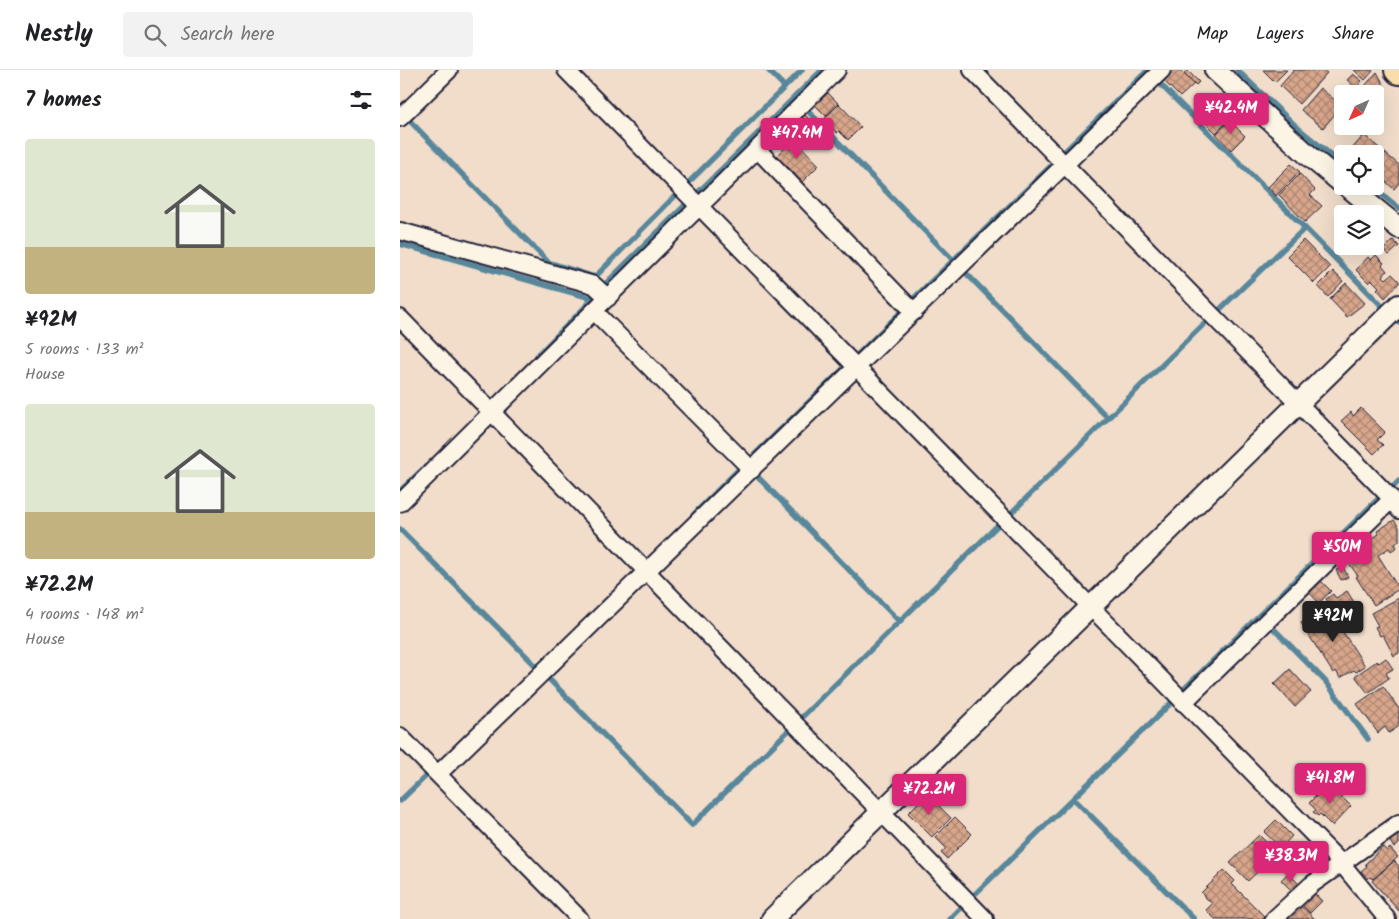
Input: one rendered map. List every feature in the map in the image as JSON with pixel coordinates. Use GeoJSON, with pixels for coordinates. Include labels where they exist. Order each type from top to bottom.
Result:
{"type":"FeatureCollection","features":[{"type":"Feature","properties":{"kind":"street"},"geometry":{"type":"LineString","coordinates":[[400,118],[449,70]]}},
{"type":"Feature","properties":{"kind":"street"},"geometry":{"type":"LineString","coordinates":[[566,70],[1342,864],[1387,919]]}},
{"type":"Feature","properties":{"kind":"street"},"geometry":{"type":"LineString","coordinates":[[400,503],[594,311],[602,292],[694,202],[757,149],[837,70]]}},
{"type":"Feature","properties":{"kind":"street"},"geometry":{"type":"LineString","coordinates":[[972,70],[1396,505],[1184,703]]}},
{"type":"Feature","properties":{"kind":"street"},"geometry":{"type":"LineString","coordinates":[[438,774],[1162,70]]}},
{"type":"Feature","properties":{"kind":"street"},"geometry":{"type":"LineString","coordinates":[[1215,70],[1308,156],[1334,177]]}},
{"type":"Feature","properties":{"kind":"street"},"geometry":{"type":"LineString","coordinates":[[757,149],[914,312]]}},
{"type":"Feature","properties":{"kind":"street"},"geometry":{"type":"LineString","coordinates":[[1357,195],[1399,228]]}},
{"type":"Feature","properties":{"kind":"street"},"geometry":{"type":"LineString","coordinates":[[400,231],[602,292]]}},
{"type":"Feature","properties":{"kind":"street"},"geometry":{"type":"LineString","coordinates":[[772,919],[1399,306]]}},
{"type":"Feature","properties":{"kind":"street"},"geometry":{"type":"LineString","coordinates":[[594,311],[752,470]]}},
{"type":"Feature","properties":{"kind":"street"},"geometry":{"type":"LineString","coordinates":[[400,318],[985,919]]}},
{"type":"Feature","properties":{"kind":"street"},"geometry":{"type":"LineString","coordinates":[[400,736],[580,919]]}},
{"type":"Feature","properties":{"kind":"street"},"geometry":{"type":"LineString","coordinates":[[1274,919],[1311,885],[1399,823]]}},
{"type":"Feature","properties":{"kind":"building"},"geometry":{"type":"Polygon","coordinates":[[[1171,70],[1180,70],[1194,84],[1180,97],[1162,79],[1171,70]]]}},
{"type":"Feature","properties":{"kind":"building"},"geometry":{"type":"Polygon","coordinates":[[[1187,70],[1199,82],[1196,85],[1184,73],[1187,70]]]}},
{"type":"Feature","properties":{"kind":"building"},"geometry":{"type":"Polygon","coordinates":[[[1263,70],[1287,70],[1275,82],[1263,70]]]}},
{"type":"Feature","properties":{"kind":"building"},"geometry":{"type":"Polygon","coordinates":[[[1294,70],[1323,70],[1327,73],[1299,104],[1280,86],[1294,70]]]}},
{"type":"Feature","properties":{"kind":"building"},"geometry":{"type":"Polygon","coordinates":[[[1354,70],[1372,70],[1373,71],[1365,80],[1354,70]]]}},
{"type":"Feature","properties":{"kind":"building"},"geometry":{"type":"Polygon","coordinates":[[[1377,72],[1384,85],[1366,85],[1377,72]]]}},
{"type":"Feature","properties":{"kind":"building"},"geometry":{"type":"Polygon","coordinates":[[[1353,74],[1362,81],[1359,85],[1353,85],[1347,80],[1353,74]]]}},
{"type":"Feature","properties":{"kind":"building"},"geometry":{"type":"Polygon","coordinates":[[[1320,88],[1334,99],[1334,115],[1323,128],[1301,110],[1320,88]]]}},
{"type":"Feature","properties":{"kind":"building"},"geometry":{"type":"Polygon","coordinates":[[[828,93],[838,103],[826,116],[815,105],[828,93]]]}},
{"type":"Feature","properties":{"kind":"building"},"geometry":{"type":"Polygon","coordinates":[[[839,104],[861,127],[848,140],[839,131],[837,133],[825,118],[839,104]]]}},
{"type":"Feature","properties":{"kind":"building"},"geometry":{"type":"Polygon","coordinates":[[[1222,104],[1233,116],[1216,133],[1195,112],[1200,107],[1209,117],[1222,104]]]}},
{"type":"Feature","properties":{"kind":"building"},"geometry":{"type":"Polygon","coordinates":[[[805,115],[817,127],[803,140],[792,129],[805,115]]]}},
{"type":"Feature","properties":{"kind":"building"},"geometry":{"type":"Polygon","coordinates":[[[1230,121],[1245,136],[1231,150],[1216,134],[1230,121]]]}},
{"type":"Feature","properties":{"kind":"building"},"geometry":{"type":"Polygon","coordinates":[[[1364,135],[1376,145],[1355,145],[1364,135]]]}},
{"type":"Feature","properties":{"kind":"building"},"geometry":{"type":"Polygon","coordinates":[[[794,139],[819,165],[802,182],[785,164],[783,166],[775,158],[794,139]]]}},
{"type":"Feature","properties":{"kind":"building"},"geometry":{"type":"Polygon","coordinates":[[[1384,152],[1399,165],[1399,183],[1394,189],[1384,180],[1384,152]]]}},
{"type":"Feature","properties":{"kind":"building"},"geometry":{"type":"Polygon","coordinates":[[[1291,164],[1300,172],[1276,196],[1268,187],[1291,164]]]}},
{"type":"Feature","properties":{"kind":"building"},"geometry":{"type":"Polygon","coordinates":[[[1300,174],[1315,190],[1310,195],[1322,206],[1305,222],[1279,195],[1300,174]]]}},
{"type":"Feature","properties":{"kind":"building"},"geometry":{"type":"Polygon","coordinates":[[[1303,240],[1330,267],[1314,283],[1287,256],[1303,240]]]}},
{"type":"Feature","properties":{"kind":"building"},"geometry":{"type":"Polygon","coordinates":[[[1393,240],[1399,246],[1389,255],[1384,249],[1393,240]]]}},
{"type":"Feature","properties":{"kind":"building"},"geometry":{"type":"Polygon","coordinates":[[[1376,255],[1384,263],[1382,265],[1387,271],[1383,276],[1386,279],[1392,274],[1399,281],[1385,298],[1377,289],[1379,287],[1372,280],[1369,283],[1356,270],[1368,257],[1371,260],[1376,255]]]}},
{"type":"Feature","properties":{"kind":"building"},"geometry":{"type":"Polygon","coordinates":[[[1333,271],[1343,281],[1328,297],[1318,286],[1333,271]]]}},
{"type":"Feature","properties":{"kind":"building"},"geometry":{"type":"Polygon","coordinates":[[[1346,283],[1365,303],[1347,317],[1330,299],[1346,283]]]}},
{"type":"Feature","properties":{"kind":"building"},"geometry":{"type":"Polygon","coordinates":[[[1361,408],[1385,432],[1377,440],[1383,445],[1374,454],[1341,421],[1351,412],[1353,416],[1361,408]]]}},
{"type":"Feature","properties":{"kind":"building"},"geometry":{"type":"Polygon","coordinates":[[[1394,520],[1399,527],[1399,541],[1395,544],[1397,547],[1391,551],[1389,548],[1378,555],[1399,589],[1374,605],[1348,562],[1367,550],[1364,544],[1379,534],[1377,531],[1394,520]]]}},
{"type":"Feature","properties":{"kind":"building"},"geometry":{"type":"Polygon","coordinates":[[[1343,567],[1348,577],[1341,580],[1336,570],[1343,567]]]}},
{"type":"Feature","properties":{"kind":"building"},"geometry":{"type":"Polygon","coordinates":[[[1320,580],[1331,591],[1319,603],[1308,591],[1320,580]]]}},
{"type":"Feature","properties":{"kind":"building"},"geometry":{"type":"Polygon","coordinates":[[[1347,591],[1357,607],[1336,621],[1327,607],[1330,605],[1326,599],[1333,594],[1336,598],[1347,591]]]}},
{"type":"Feature","properties":{"kind":"building"},"geometry":{"type":"Polygon","coordinates":[[[1399,598],[1399,653],[1394,656],[1383,635],[1380,636],[1375,627],[1378,626],[1371,613],[1399,598]]]}},
{"type":"Feature","properties":{"kind":"building"},"geometry":{"type":"Polygon","coordinates":[[[1327,607],[1365,666],[1356,672],[1354,670],[1340,678],[1336,671],[1333,673],[1301,623],[1327,607]]]}},
{"type":"Feature","properties":{"kind":"building"},"geometry":{"type":"Polygon","coordinates":[[[1386,658],[1393,669],[1386,673],[1389,678],[1368,693],[1355,676],[1377,661],[1379,663],[1386,658]]]}},
{"type":"Feature","properties":{"kind":"building"},"geometry":{"type":"Polygon","coordinates":[[[1290,669],[1311,692],[1295,707],[1274,684],[1290,669]]]}},
{"type":"Feature","properties":{"kind":"building"},"geometry":{"type":"Polygon","coordinates":[[[1383,686],[1399,709],[1399,726],[1389,733],[1385,727],[1378,733],[1357,704],[1383,686]]]}},
{"type":"Feature","properties":{"kind":"building"},"geometry":{"type":"Polygon","coordinates":[[[1328,784],[1351,806],[1332,826],[1320,814],[1318,816],[1313,812],[1316,810],[1309,803],[1328,784]]]}},
{"type":"Feature","properties":{"kind":"building"},"geometry":{"type":"Polygon","coordinates":[[[927,794],[951,818],[932,837],[908,813],[927,794]]]}},
{"type":"Feature","properties":{"kind":"building"},"geometry":{"type":"Polygon","coordinates":[[[955,817],[972,834],[947,859],[941,853],[946,848],[935,837],[955,817]]]}},
{"type":"Feature","properties":{"kind":"building"},"geometry":{"type":"Polygon","coordinates":[[[1276,820],[1292,836],[1281,848],[1264,832],[1276,820]]]}},
{"type":"Feature","properties":{"kind":"building"},"geometry":{"type":"Polygon","coordinates":[[[1399,830],[1399,844],[1394,848],[1388,838],[1399,830]]]}},
{"type":"Feature","properties":{"kind":"building"},"geometry":{"type":"Polygon","coordinates":[[[1259,835],[1277,853],[1248,881],[1230,863],[1259,835]]]}},
{"type":"Feature","properties":{"kind":"building"},"geometry":{"type":"Polygon","coordinates":[[[1383,847],[1387,851],[1390,848],[1398,857],[1373,879],[1370,877],[1368,879],[1361,871],[1367,866],[1365,864],[1383,847]]]}},
{"type":"Feature","properties":{"kind":"building"},"geometry":{"type":"Polygon","coordinates":[[[1394,861],[1399,866],[1399,911],[1372,881],[1394,861]]]}},
{"type":"Feature","properties":{"kind":"building"},"geometry":{"type":"Polygon","coordinates":[[[1224,870],[1235,881],[1232,884],[1265,917],[1263,919],[1215,919],[1206,910],[1212,904],[1201,893],[1224,870]]]}},
{"type":"Feature","properties":{"kind":"building"},"geometry":{"type":"Polygon","coordinates":[[[1288,873],[1301,886],[1294,893],[1281,880],[1288,873]]]}},
{"type":"Feature","properties":{"kind":"building"},"geometry":{"type":"Polygon","coordinates":[[[1313,892],[1322,901],[1310,913],[1301,904],[1313,892]]]}},
{"type":"Feature","properties":{"kind":"building"},"geometry":{"type":"Polygon","coordinates":[[[1300,905],[1315,919],[1286,919],[1300,905]]]}},
{"type":"Feature","properties":{"kind":"waterway"},"geometry":{"type":"LineString","coordinates":[[768,70],[785,87]]}},
{"type":"Feature","properties":{"kind":"waterway"},"geometry":{"type":"LineString","coordinates":[[686,185],[802,70]]}},
{"type":"Feature","properties":{"kind":"waterway"},"geometry":{"type":"LineString","coordinates":[[400,244],[591,298],[822,70]]}},
{"type":"Feature","properties":{"kind":"waterway"},"geometry":{"type":"LineString","coordinates":[[1237,70],[1299,129],[1334,157]]}},
{"type":"Feature","properties":{"kind":"waterway"},"geometry":{"type":"LineString","coordinates":[[1064,152],[1146,72]]}},
{"type":"Feature","properties":{"kind":"waterway"},"geometry":{"type":"LineString","coordinates":[[1159,83],[1305,228]]}},
{"type":"Feature","properties":{"kind":"waterway"},"geometry":{"type":"LineString","coordinates":[[808,111],[953,260]]}},
{"type":"Feature","properties":{"kind":"waterway"},"geometry":{"type":"LineString","coordinates":[[408,119],[548,262],[595,277],[674,197]]}},
{"type":"Feature","properties":{"kind":"waterway"},"geometry":{"type":"LineString","coordinates":[[913,299],[1054,163]]}},
{"type":"Feature","properties":{"kind":"waterway"},"geometry":{"type":"LineString","coordinates":[[1382,195],[1399,208]]}},
{"type":"Feature","properties":{"kind":"waterway"},"geometry":{"type":"LineString","coordinates":[[1217,312],[1305,228],[1382,306]]}},
{"type":"Feature","properties":{"kind":"waterway"},"geometry":{"type":"LineString","coordinates":[[965,272],[1108,418]]}},
{"type":"Feature","properties":{"kind":"waterway"},"geometry":{"type":"LineString","coordinates":[[537,356],[590,302],[591,298]]}},
{"type":"Feature","properties":{"kind":"waterway"},"geometry":{"type":"LineString","coordinates":[[855,357],[900,313]]}},
{"type":"Feature","properties":{"kind":"waterway"},"geometry":{"type":"LineString","coordinates":[[1009,515],[1206,322]]}},
{"type":"Feature","properties":{"kind":"waterway"},"geometry":{"type":"LineString","coordinates":[[751,458],[845,367]]}},
{"type":"Feature","properties":{"kind":"waterway"},"geometry":{"type":"LineString","coordinates":[[400,491],[425,467]]}},
{"type":"Feature","properties":{"kind":"waterway"},"geometry":{"type":"LineString","coordinates":[[694,514],[740,468]]}},
{"type":"Feature","properties":{"kind":"waterway"},"geometry":{"type":"LineString","coordinates":[[756,475],[900,622]]}},
{"type":"Feature","properties":{"kind":"waterway"},"geometry":{"type":"LineString","coordinates":[[1392,488],[1399,481]]}},
{"type":"Feature","properties":{"kind":"waterway"},"geometry":{"type":"LineString","coordinates":[[1182,691],[1378,499]]}},
{"type":"Feature","properties":{"kind":"waterway"},"geometry":{"type":"LineString","coordinates":[[802,717],[999,524]]}},
{"type":"Feature","properties":{"kind":"waterway"},"geometry":{"type":"LineString","coordinates":[[400,529],[538,668]]}},
{"type":"Feature","properties":{"kind":"waterway"},"geometry":{"type":"LineString","coordinates":[[1271,626],[1326,682],[1368,739]]}},
{"type":"Feature","properties":{"kind":"waterway"},"geometry":{"type":"LineString","coordinates":[[548,678],[692,825],[789,730]]}},
{"type":"Feature","properties":{"kind":"waterway"},"geometry":{"type":"LineString","coordinates":[[974,895],[1172,702]]}},
{"type":"Feature","properties":{"kind":"waterway"},"geometry":{"type":"LineString","coordinates":[[400,801],[428,774]]}},
{"type":"Feature","properties":{"kind":"waterway"},"geometry":{"type":"LineString","coordinates":[[1074,799],[1194,919]]}},
{"type":"Feature","properties":{"kind":"waterway"},"geometry":{"type":"LineString","coordinates":[[950,919],[961,908]]}}]}
